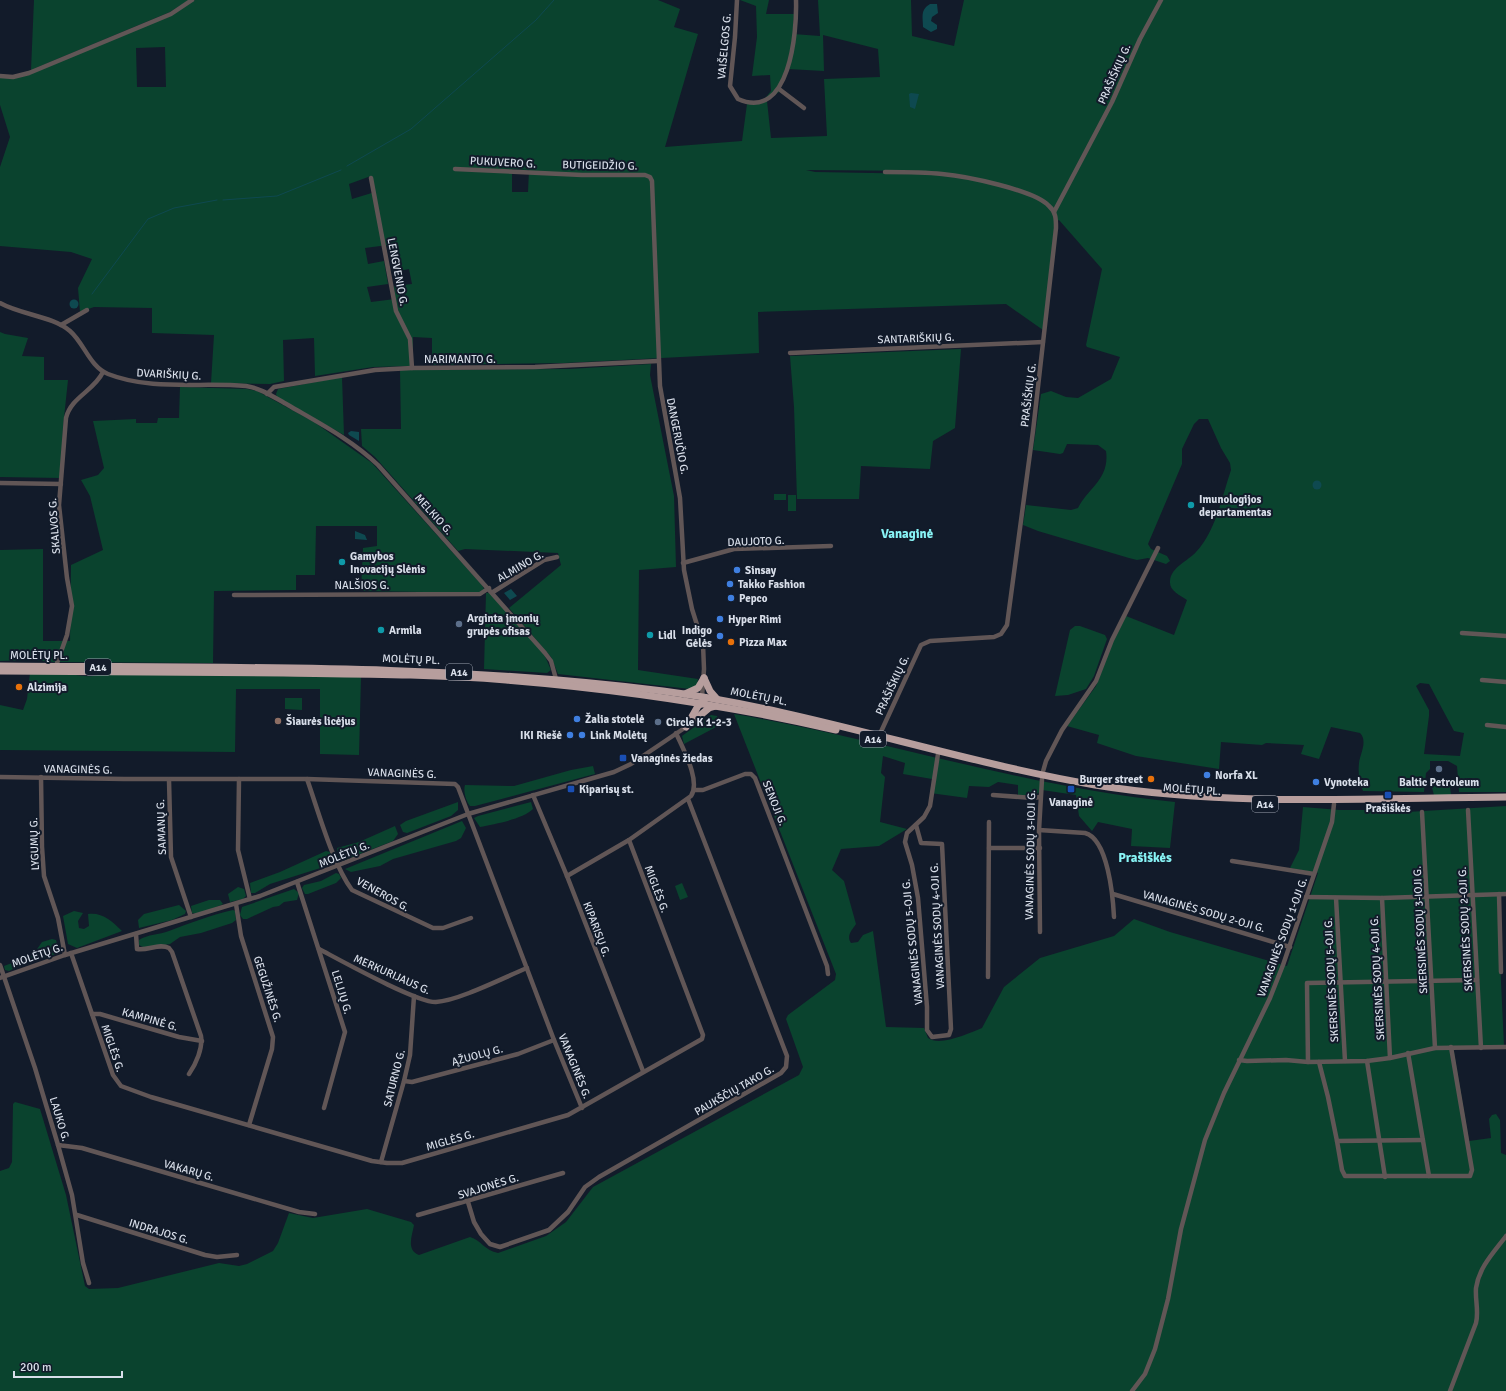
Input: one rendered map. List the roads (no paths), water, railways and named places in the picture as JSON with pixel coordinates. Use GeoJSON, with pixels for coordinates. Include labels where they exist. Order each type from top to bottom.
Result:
{"type":"FeatureCollection","features":[{"type":"Feature","properties":{"kind":"highway","name":"MOLĖTŲ PL."},"geometry":{"type":"LineString","coordinates":[[0,666],[393,669],[472,672],[556,679],[685,698]]}},
{"type":"Feature","properties":{"kind":"highway","name":"MOLĖTŲ PL."},"geometry":{"type":"LineString","coordinates":[[0,671],[443,676],[579,686],[700,699]]}},
{"type":"Feature","properties":{"kind":"highway"},"geometry":{"type":"LineString","coordinates":[[694,717],[685,698],[698,688],[704,678]]}},
{"type":"Feature","properties":{"kind":"highway"},"geometry":{"type":"LineString","coordinates":[[704,678],[715,701]]}},
{"type":"Feature","properties":{"kind":"highway"},"geometry":{"type":"LineString","coordinates":[[686,727],[694,717],[700,699],[715,701]]}},
{"type":"Feature","properties":{"kind":"highway","name":"MOLĖTŲ PL."},"geometry":{"type":"LineString","coordinates":[[715,701],[794,714],[1042,777],[1128,790],[1217,798],[1281,800],[1506,797]]}},
{"type":"Feature","properties":{"kind":"highway","name":"MOLĖTŲ PL."},"geometry":{"type":"LineString","coordinates":[[715,701],[938,754],[1118,793],[1185,800],[1256,804],[1506,801]]}},
{"type":"Feature","properties":{"kind":"highway"},"geometry":{"type":"LineString","coordinates":[[694,717],[709,708],[715,701]]}},
{"type":"Feature","properties":{"kind":"street"},"geometry":{"type":"LineString","coordinates":[[0,76],[13,77],[29,72],[171,14],[192,0]]}},
{"type":"Feature","properties":{"kind":"street","name":"VAIŠELGOS G."},"geometry":{"type":"LineString","coordinates":[[737,0],[730,86],[731,90],[738,98],[751,102],[768,98],[779,88]]}},
{"type":"Feature","properties":{"kind":"street"},"geometry":{"type":"LineString","coordinates":[[796,0],[796,22],[791,56],[779,88],[804,108]]}},
{"type":"Feature","properties":{"kind":"street","name":"PRAŠIŠKIŲ G."},"geometry":{"type":"LineString","coordinates":[[879,736],[921,645],[930,641],[994,637],[1001,634],[1007,625],[1056,239],[1056,219],[1054,212],[1112,102],[1140,39],[1162,0]]}},
{"type":"Feature","properties":{"kind":"street","name":"PUKUVERO G."},"geometry":{"type":"LineString","coordinates":[[455,169],[550,173]]}},
{"type":"Feature","properties":{"kind":"street"},"geometry":{"type":"LineString","coordinates":[[884,172],[943,174],[1023,190],[1041,198],[1054,212]]}},
{"type":"Feature","properties":{"kind":"street","name":"BUTIGEIDŽIO G."},"geometry":{"type":"LineString","coordinates":[[550,173],[645,175],[650,177]]}},
{"type":"Feature","properties":{"kind":"street","name":"DANGERUČIO G."},"geometry":{"type":"LineString","coordinates":[[650,177],[652,189],[658,361],[664,414],[680,498],[683,563],[691,605],[703,644],[704,678],[700,699]]}},
{"type":"Feature","properties":{"kind":"street","name":"LENGVENIO G."},"geometry":{"type":"LineString","coordinates":[[371,178],[396,311],[410,339],[412,368]]}},
{"type":"Feature","properties":{"kind":"street"},"geometry":{"type":"LineString","coordinates":[[0,303],[20,313],[61,325],[76,337],[92,360],[103,372]]}},
{"type":"Feature","properties":{"kind":"street"},"geometry":{"type":"LineString","coordinates":[[61,325],[87,310]]}},
{"type":"Feature","properties":{"kind":"street","name":"SANTARIŠKIŲ G."},"geometry":{"type":"LineString","coordinates":[[790,353],[1044,342]]}},
{"type":"Feature","properties":{"kind":"street","name":"NARIMANTO G."},"geometry":{"type":"LineString","coordinates":[[267,394],[274,386],[362,371],[412,368],[520,367],[658,361]]}},
{"type":"Feature","properties":{"kind":"street","name":"DVARIŠKIŲ G."},"geometry":{"type":"LineString","coordinates":[[103,372],[142,382],[249,387],[267,394]]}},
{"type":"Feature","properties":{"kind":"street","name":"SKALVOS G."},"geometry":{"type":"LineString","coordinates":[[56,666],[68,630],[72,606],[61,522],[61,484],[67,412],[79,397],[94,387],[103,372]]}},
{"type":"Feature","properties":{"kind":"street","name":"MELKIO G."},"geometry":{"type":"LineString","coordinates":[[267,394],[329,428],[367,454],[489,588],[545,653],[551,661],[556,679]]}},
{"type":"Feature","properties":{"kind":"street"},"geometry":{"type":"LineString","coordinates":[[0,483],[61,484]]}},
{"type":"Feature","properties":{"kind":"street","name":"DAUJOTO G."},"geometry":{"type":"LineString","coordinates":[[683,563],[734,549],[831,546]]}},
{"type":"Feature","properties":{"kind":"street","name":"VANAGINĖS SODŲ 3-IOJI G."},"geometry":{"type":"LineString","coordinates":[[1040,932],[1038,926],[1040,797],[1042,777],[1046,761],[1062,730],[1096,681],[1112,640],[1158,548]]}},
{"type":"Feature","properties":{"kind":"street","name":"ALMINO G."},"geometry":{"type":"LineString","coordinates":[[492,592],[544,560],[557,557]]}},
{"type":"Feature","properties":{"kind":"street","name":"NALŠIOS G."},"geometry":{"type":"LineString","coordinates":[[234,595],[480,594],[489,588]]}},
{"type":"Feature","properties":{"kind":"street"},"geometry":{"type":"LineString","coordinates":[[1462,633],[1506,636]]}},
{"type":"Feature","properties":{"kind":"street"},"geometry":{"type":"LineString","coordinates":[[1482,680],[1506,682]]}},
{"type":"Feature","properties":{"kind":"street"},"geometry":{"type":"LineString","coordinates":[[1487,725],[1506,727]]}},
{"type":"Feature","properties":{"kind":"street","name":"MOLĖTŲ G."},"geometry":{"type":"LineString","coordinates":[[2,977],[71,953],[236,904],[339,866],[468,814],[606,775],[622,769],[686,727]]}},
{"type":"Feature","properties":{"kind":"street"},"geometry":{"type":"LineString","coordinates":[[567,876],[630,840],[688,799],[695,790],[689,762],[676,733]]}},
{"type":"Feature","properties":{"kind":"street","name":"VANAGINĖS SODŲ 5-OJI G."},"geometry":{"type":"LineString","coordinates":[[936,1038],[930,1036],[927,1030],[927,1007],[918,898],[912,865],[905,842],[907,833],[924,817],[930,806],[938,754]]}},
{"type":"Feature","properties":{"kind":"street","name":"SENOJI G."},"geometry":{"type":"LineString","coordinates":[[695,790],[703,790],[745,774],[751,774],[755,778],[827,966],[828,974]]}},
{"type":"Feature","properties":{"kind":"street","name":"VANAGINĖS G."},"geometry":{"type":"LineString","coordinates":[[0,777],[169,780],[307,779],[455,784],[458,787],[554,1040],[582,1108]]}},
{"type":"Feature","properties":{"kind":"street","name":"LYGUMŲ G."},"geometry":{"type":"LineString","coordinates":[[42,777],[42,847],[44,876],[58,918],[65,955]]}},
{"type":"Feature","properties":{"kind":"street"},"geometry":{"type":"LineString","coordinates":[[239,779],[238,854],[250,899]]}},
{"type":"Feature","properties":{"kind":"street","name":"VENEROS G."},"geometry":{"type":"LineString","coordinates":[[307,779],[339,866],[346,882],[352,890],[424,925],[436,929],[471,918]]}},
{"type":"Feature","properties":{"kind":"street","name":"SAMANŲ G."},"geometry":{"type":"LineString","coordinates":[[169,780],[171,857],[191,917]]}},
{"type":"Feature","properties":{"kind":"street","name":"KIPARISŲ G."},"geometry":{"type":"LineString","coordinates":[[533,795],[567,876],[643,1071]]}},
{"type":"Feature","properties":{"kind":"street"},"geometry":{"type":"LineString","coordinates":[[993,796],[1040,797]]}},
{"type":"Feature","properties":{"kind":"street","name":"PAUKŠČIŲ TAKO G."},"geometry":{"type":"LineString","coordinates":[[468,1202],[477,1228],[493,1246],[504,1246],[549,1230],[568,1212],[585,1187],[599,1177],[781,1073],[786,1068],[787,1056],[688,799]]}},
{"type":"Feature","properties":{"kind":"street","name":"VANAGINĖS SODŲ 1-OJI G."},"geometry":{"type":"LineString","coordinates":[[1132,1391],[1145,1374],[1155,1349],[1168,1299],[1181,1229],[1205,1140],[1239,1060],[1270,998],[1290,947],[1332,822],[1334,804]]}},
{"type":"Feature","properties":{"kind":"street","name":"SKERSINĖS SODŲ 2-OJI G."},"geometry":{"type":"LineString","coordinates":[[1468,810],[1481,1048]]}},
{"type":"Feature","properties":{"kind":"street","name":"SKERSINĖS SODŲ 3-IOJI G."},"geometry":{"type":"LineString","coordinates":[[1422,812],[1435,1048]]}},
{"type":"Feature","properties":{"kind":"street"},"geometry":{"type":"LineString","coordinates":[[988,977],[989,822]]}},
{"type":"Feature","properties":{"kind":"street","name":"VANAGINĖS SODŲ 4-OJI G."},"geometry":{"type":"LineString","coordinates":[[916,824],[921,843],[942,844],[951,1029],[948,1036],[936,1038]]}},
{"type":"Feature","properties":{"kind":"street"},"geometry":{"type":"LineString","coordinates":[[1039,830],[1085,833],[1091,836],[1102,853],[1113,894],[1114,917]]}},
{"type":"Feature","properties":{"kind":"street","name":"MIGLĖS G."},"geometry":{"type":"LineString","coordinates":[[71,953],[112,1075],[121,1086],[135,1092],[381,1162],[393,1163],[409,1161],[568,1115],[643,1071],[701,1041],[703,1037],[630,840]]}},
{"type":"Feature","properties":{"kind":"street"},"geometry":{"type":"LineString","coordinates":[[989,848],[1040,848]]}},
{"type":"Feature","properties":{"kind":"street"},"geometry":{"type":"LineString","coordinates":[[1232,861],[1314,874]]}},
{"type":"Feature","properties":{"kind":"street","name":"LELIJŲ G."},"geometry":{"type":"LineString","coordinates":[[297,882],[345,1032],[324,1108]]}},
{"type":"Feature","properties":{"kind":"street","name":"VANAGINĖS SODŲ 2-OJI G."},"geometry":{"type":"LineString","coordinates":[[1113,894],[1290,947]]}},
{"type":"Feature","properties":{"kind":"street"},"geometry":{"type":"LineString","coordinates":[[1499,894],[1501,972]]}},
{"type":"Feature","properties":{"kind":"street"},"geometry":{"type":"LineString","coordinates":[[1306,897],[1382,898],[1506,894]]}},
{"type":"Feature","properties":{"kind":"street","name":"SKERSINĖS SODŲ 5-OJI G."},"geometry":{"type":"LineString","coordinates":[[1336,898],[1345,1061]]}},
{"type":"Feature","properties":{"kind":"street","name":"SKERSINĖS SODŲ 4-OJI G."},"geometry":{"type":"LineString","coordinates":[[1382,898],[1390,1058]]}},
{"type":"Feature","properties":{"kind":"street","name":"GEGUŽINĖS G."},"geometry":{"type":"LineString","coordinates":[[236,904],[241,936],[273,1037],[272,1049],[249,1125]]}},
{"type":"Feature","properties":{"kind":"street","name":"KAMPINĖ G."},"geometry":{"type":"LineString","coordinates":[[92,1014],[100,1014],[179,1037],[202,1041],[172,952],[166,946],[145,950],[136,948],[136,934]]}},
{"type":"Feature","properties":{"kind":"street","name":"MERKURIJAUS G."},"geometry":{"type":"LineString","coordinates":[[319,949],[414,996],[430,1002],[441,1001],[527,968]]}},
{"type":"Feature","properties":{"kind":"street","name":"LAUKO G."},"geometry":{"type":"LineString","coordinates":[[0,965],[2,977],[35,1068],[58,1144],[77,1215],[83,1263],[89,1283]]}},
{"type":"Feature","properties":{"kind":"street"},"geometry":{"type":"LineString","coordinates":[[1308,1062],[1307,983],[1477,980]]}},
{"type":"Feature","properties":{"kind":"street","name":"SATURNO G."},"geometry":{"type":"LineString","coordinates":[[381,1162],[404,1081],[412,1041],[414,996]]}},
{"type":"Feature","properties":{"kind":"street","name":"ĄŽUOLŲ G."},"geometry":{"type":"LineString","coordinates":[[404,1081],[412,1082],[487,1063],[554,1040]]}},
{"type":"Feature","properties":{"kind":"street"},"geometry":{"type":"LineString","coordinates":[[189,1074],[195,1065],[202,1041]]}},
{"type":"Feature","properties":{"kind":"street"},"geometry":{"type":"LineString","coordinates":[[1239,1060],[1247,1062],[1286,1060],[1308,1062],[1367,1061],[1390,1058],[1435,1048],[1506,1047]]}},
{"type":"Feature","properties":{"kind":"street"},"geometry":{"type":"LineString","coordinates":[[1319,1062],[1328,1097],[1342,1170],[1345,1176],[1470,1176],[1472,1174],[1450,1048]]}},
{"type":"Feature","properties":{"kind":"street"},"geometry":{"type":"LineString","coordinates":[[1408,1053],[1429,1176]]}},
{"type":"Feature","properties":{"kind":"street"},"geometry":{"type":"LineString","coordinates":[[1367,1061],[1386,1177]]}},
{"type":"Feature","properties":{"kind":"street"},"geometry":{"type":"LineString","coordinates":[[1337,1141],[1424,1140]]}},
{"type":"Feature","properties":{"kind":"street","name":"VAKARŲ G."},"geometry":{"type":"LineString","coordinates":[[58,1144],[82,1148],[299,1212],[315,1214]]}},
{"type":"Feature","properties":{"kind":"street","name":"SVAJONĖS G."},"geometry":{"type":"LineString","coordinates":[[418,1215],[468,1202],[563,1172]]}},
{"type":"Feature","properties":{"kind":"street","name":"INDRAJOS G."},"geometry":{"type":"LineString","coordinates":[[77,1215],[206,1255],[237,1255]]}},
{"type":"Feature","properties":{"kind":"street"},"geometry":{"type":"LineString","coordinates":[[1450,1391],[1478,1316],[1476,1288],[1485,1262],[1506,1236]]}},
{"type":"Feature","properties":{"kind":"waterway"},"geometry":{"type":"LineString","coordinates":[[347,166],[411,129],[536,20],[554,0]]}},
{"type":"Feature","properties":{"kind":"waterway"},"geometry":{"type":"LineString","coordinates":[[223,200],[277,196],[341,170]]}},
{"type":"Feature","properties":{"kind":"waterway"},"geometry":{"type":"LineString","coordinates":[[92,294],[148,219],[174,208],[217,200]]}},
{"type":"Feature","properties":{"kind":"place","name":"Imunologijos departamentas"},"geometry":{"type":"Point","coordinates":[1191,505]}},
{"type":"Feature","properties":{"kind":"place","name":"Gamybos Inovacijų Slėnis"},"geometry":{"type":"Point","coordinates":[342,562]}},
{"type":"Feature","properties":{"kind":"place","name":"Sinsay"},"geometry":{"type":"Point","coordinates":[737,570]}},
{"type":"Feature","properties":{"kind":"place","name":"Takko Fashion"},"geometry":{"type":"Point","coordinates":[730,584]}},
{"type":"Feature","properties":{"kind":"place","name":"Pepco"},"geometry":{"type":"Point","coordinates":[731,598]}},
{"type":"Feature","properties":{"kind":"place","name":"Hyper Rimi"},"geometry":{"type":"Point","coordinates":[720,619]}},
{"type":"Feature","properties":{"kind":"place","name":"Arginta įmonių grupės ofisas"},"geometry":{"type":"Point","coordinates":[459,624]}},
{"type":"Feature","properties":{"kind":"place","name":"Armila"},"geometry":{"type":"Point","coordinates":[381,630]}},
{"type":"Feature","properties":{"kind":"place","name":"Lidl"},"geometry":{"type":"Point","coordinates":[650,635]}},
{"type":"Feature","properties":{"kind":"place","name":"Indigo Gėlės"},"geometry":{"type":"Point","coordinates":[720,636]}},
{"type":"Feature","properties":{"kind":"place","name":"Pizza Max"},"geometry":{"type":"Point","coordinates":[731,642]}},
{"type":"Feature","properties":{"kind":"place","name":"Alzimija"},"geometry":{"type":"Point","coordinates":[19,687]}},
{"type":"Feature","properties":{"kind":"place","name":"Žalia stotelė"},"geometry":{"type":"Point","coordinates":[577,719]}},
{"type":"Feature","properties":{"kind":"place","name":"Šiaurės licėjus"},"geometry":{"type":"Point","coordinates":[278,721]}},
{"type":"Feature","properties":{"kind":"place","name":"Circle K 1-2-3"},"geometry":{"type":"Point","coordinates":[658,722]}},
{"type":"Feature","properties":{"kind":"place","name":"IKI Riešė"},"geometry":{"type":"Point","coordinates":[570,735]}},
{"type":"Feature","properties":{"kind":"place","name":"Link Molėtų"},"geometry":{"type":"Point","coordinates":[582,735]}},
{"type":"Feature","properties":{"kind":"place","name":"Vanaginės žiedas"},"geometry":{"type":"Point","coordinates":[623,758]}},
{"type":"Feature","properties":{"kind":"place","name":"Baltic Petroleum"},"geometry":{"type":"Point","coordinates":[1439,769]}},
{"type":"Feature","properties":{"kind":"place","name":"Norfa XL"},"geometry":{"type":"Point","coordinates":[1207,775]}},
{"type":"Feature","properties":{"kind":"place","name":"Burger street"},"geometry":{"type":"Point","coordinates":[1151,779]}},
{"type":"Feature","properties":{"kind":"place","name":"Vynoteka"},"geometry":{"type":"Point","coordinates":[1316,782]}},
{"type":"Feature","properties":{"kind":"place","name":"Kiparisų st."},"geometry":{"type":"Point","coordinates":[571,789]}},
{"type":"Feature","properties":{"kind":"place","name":"Vanaginė"},"geometry":{"type":"Point","coordinates":[1071,789]}},
{"type":"Feature","properties":{"kind":"place","name":"Prašiškės"},"geometry":{"type":"Point","coordinates":[1388,795]}},
{"type":"Feature","properties":{"kind":"district","name":"Vanaginė"},"geometry":{"type":"Point","coordinates":[907,533]}},
{"type":"Feature","properties":{"kind":"district","name":"Prašiškės"},"geometry":{"type":"Point","coordinates":[1145,857]}}]}
